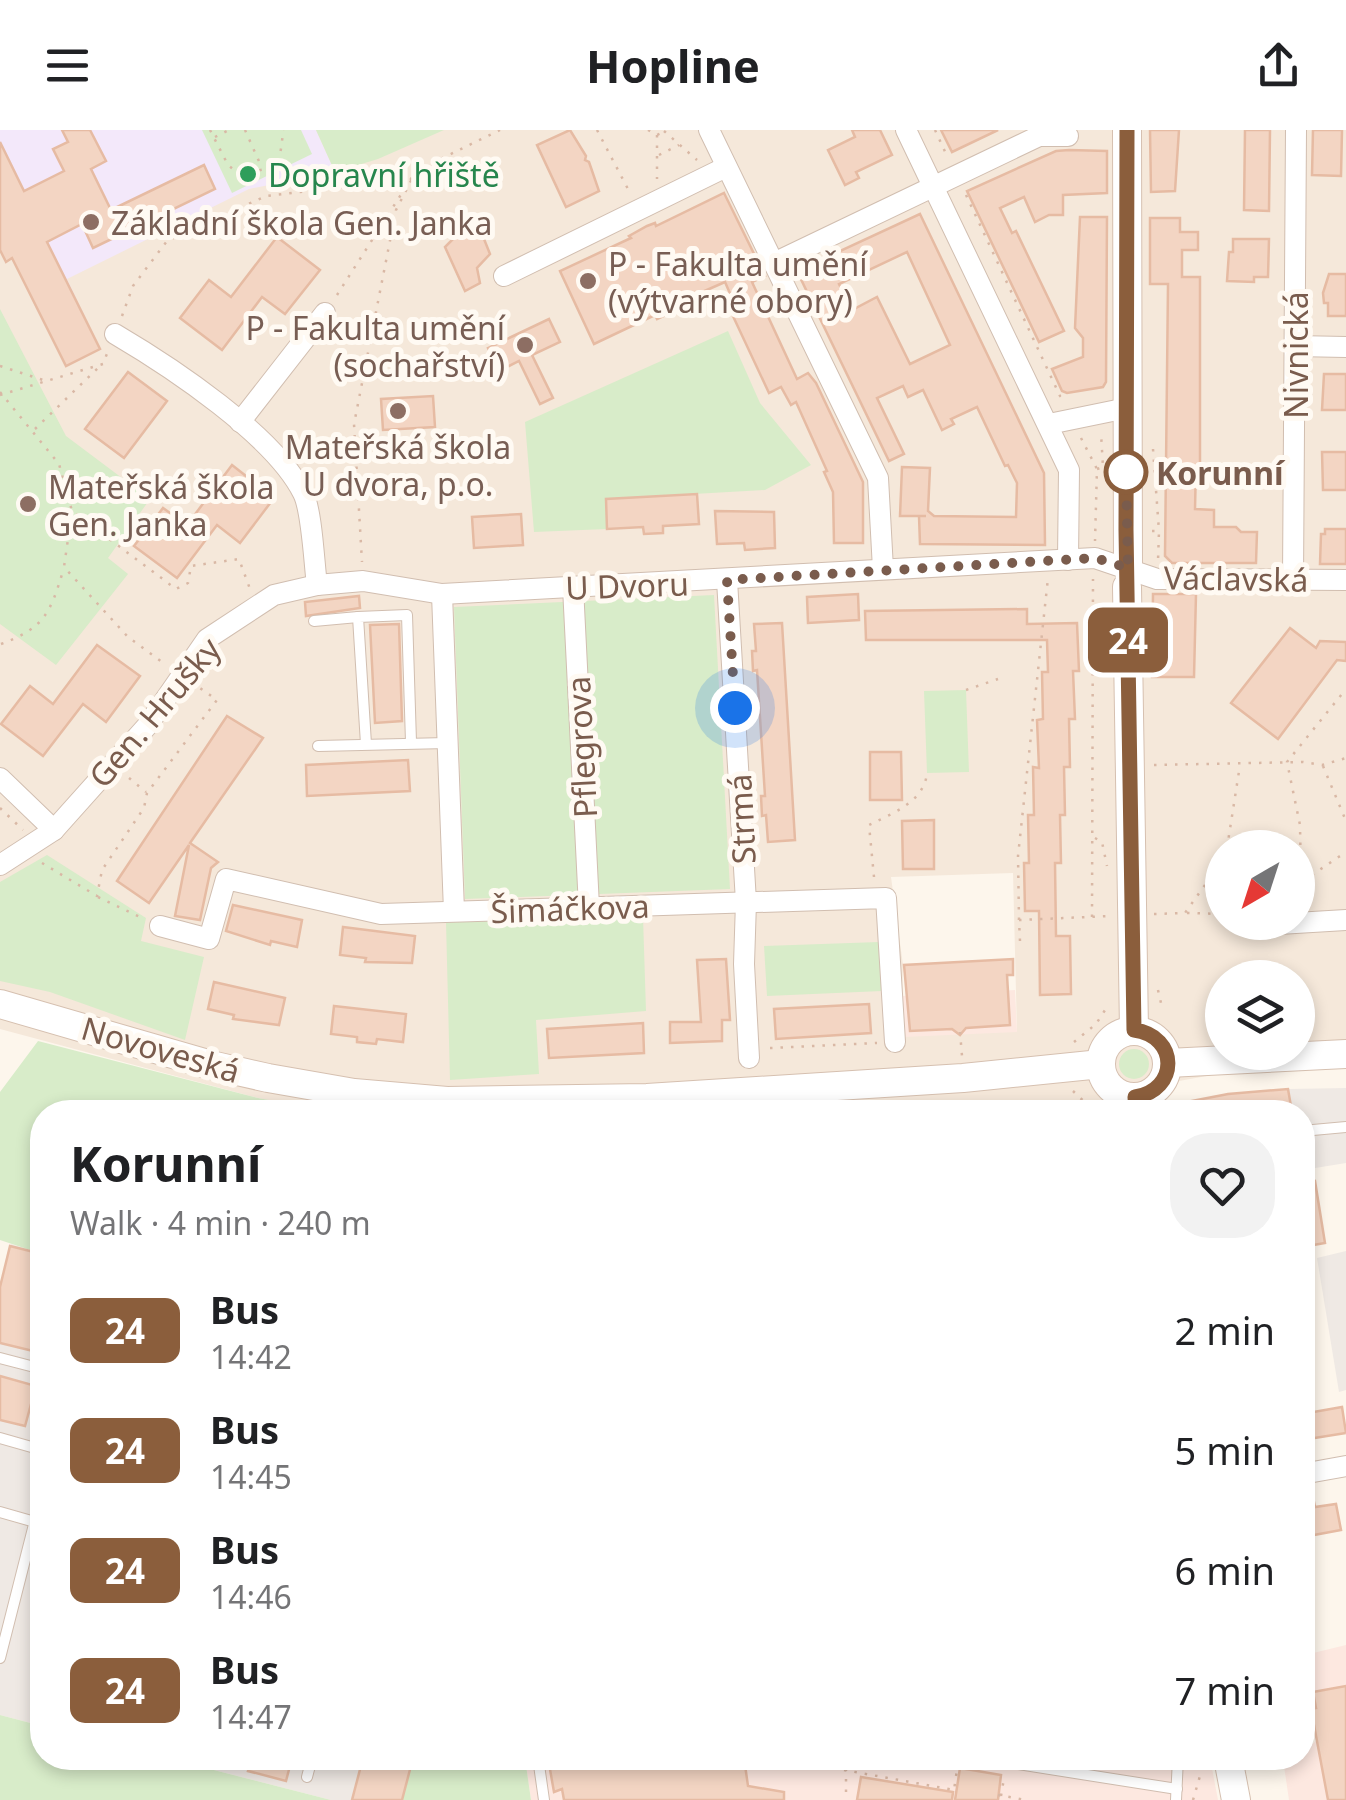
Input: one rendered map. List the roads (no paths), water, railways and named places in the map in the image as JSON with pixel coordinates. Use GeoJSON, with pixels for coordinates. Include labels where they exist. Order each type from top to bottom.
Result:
{"type":"FeatureCollection","features":[{"type":"Feature","properties":{"kind":"street"},"geometry":{"type":"LineString","coordinates":[[709,130],[719,170],[776,262],[878,478],[883,569]]}},
{"type":"Feature","properties":{"kind":"street"},"geometry":{"type":"LineString","coordinates":[[906,130],[1069,470],[1068,560]]}},
{"type":"Feature","properties":{"kind":"street"},"geometry":{"type":"LineString","coordinates":[[1127,130],[1119,410],[1127,578],[1117,765],[1134,1030]]}},
{"type":"Feature","properties":{"kind":"street","name":"Nivnická"},"geometry":{"type":"LineString","coordinates":[[1293,579],[1296,130]]}},
{"type":"Feature","properties":{"kind":"street"},"geometry":{"type":"LineString","coordinates":[[776,262],[1039,136],[1068,136]]}},
{"type":"Feature","properties":{"kind":"street"},"geometry":{"type":"LineString","coordinates":[[504,276],[719,170]]}},
{"type":"Feature","properties":{"kind":"street"},"geometry":{"type":"LineString","coordinates":[[240,422],[325,313]]}},
{"type":"Feature","properties":{"kind":"street"},"geometry":{"type":"LineString","coordinates":[[115,334],[156,358],[264,443],[304,494],[318,585]]}},
{"type":"Feature","properties":{"kind":"street"},"geometry":{"type":"LineString","coordinates":[[1295,346],[1346,347]]}},
{"type":"Feature","properties":{"kind":"street"},"geometry":{"type":"LineString","coordinates":[[1049,424],[1119,410]]}},
{"type":"Feature","properties":{"kind":"street","name":"U Dvoru"},"geometry":{"type":"LineString","coordinates":[[442,594],[1095,558],[1127,578]]}},
{"type":"Feature","properties":{"kind":"street","name":"Václavská"},"geometry":{"type":"LineString","coordinates":[[1127,578],[1346,580]]}},
{"type":"Feature","properties":{"kind":"street","name":"Strmá"},"geometry":{"type":"LineString","coordinates":[[727,580],[746,902],[744,964],[756,1053]]}},
{"type":"Feature","properties":{"kind":"street","name":"Gen. Hrušky"},"geometry":{"type":"LineString","coordinates":[[0,864],[54,830],[147,726],[207,640],[274,596],[318,585],[363,581],[442,594]]}},
{"type":"Feature","properties":{"kind":"street","name":"Pflegrova"},"geometry":{"type":"LineString","coordinates":[[573,587],[589,908]]}},
{"type":"Feature","properties":{"kind":"street"},"geometry":{"type":"LineString","coordinates":[[442,594],[454,912]]}},
{"type":"Feature","properties":{"kind":"street"},"geometry":{"type":"LineString","coordinates":[[0,778],[54,830]]}},
{"type":"Feature","properties":{"kind":"street","name":"Šimáčkova"},"geometry":{"type":"LineString","coordinates":[[160,926],[209,939],[226,879],[380,914],[886,898],[895,1042]]}},
{"type":"Feature","properties":{"kind":"street"},"geometry":{"type":"LineString","coordinates":[[1315,922],[1346,920]]}},
{"type":"Feature","properties":{"kind":"street","name":"Novoveská"},"geometry":{"type":"LineString","coordinates":[[0,1004],[268,1078],[404,1100]]}},
{"type":"Feature","properties":{"kind":"street"},"geometry":{"type":"LineString","coordinates":[[1128,1100],[1111,1088],[1101,1064],[1110,1040],[1134,1030],[1158,1040],[1168,1063],[1166,1076],[1142,1100]]}},
{"type":"Feature","properties":{"kind":"street"},"geometry":{"type":"LineString","coordinates":[[1168,1063],[1346,1054]]}},
{"type":"Feature","properties":{"kind":"street","name":"Novoveská"},"geometry":{"type":"LineString","coordinates":[[764,1100],[1069,1058],[1101,1064]]}},
{"type":"Feature","properties":{"kind":"street"},"geometry":{"type":"LineString","coordinates":[[1315,1472],[1346,1466]]}},
{"type":"Feature","properties":{"kind":"street"},"geometry":{"type":"LineString","coordinates":[[1230,1770],[1236,1800]]}},
{"type":"Feature","properties":{"kind":"lane"},"geometry":{"type":"LineString","coordinates":[[314,622],[407,615],[411,742]]}},
{"type":"Feature","properties":{"kind":"lane"},"geometry":{"type":"LineString","coordinates":[[358,617],[366,744]]}},
{"type":"Feature","properties":{"kind":"lane"},"geometry":{"type":"LineString","coordinates":[[318,746],[448,743]]}},
{"type":"Feature","properties":{"kind":"lane"},"geometry":{"type":"LineString","coordinates":[[1315,1130],[1346,1127]]}},
{"type":"Feature","properties":{"kind":"lane"},"geometry":{"type":"LineString","coordinates":[[0,1358],[30,1365]]}},
{"type":"Feature","properties":{"kind":"lane"},"geometry":{"type":"LineString","coordinates":[[0,1438],[30,1447]]}},
{"type":"Feature","properties":{"kind":"lane"},"geometry":{"type":"LineString","coordinates":[[0,1512],[30,1520]]}},
{"type":"Feature","properties":{"kind":"lane"},"geometry":{"type":"LineString","coordinates":[[0,1658],[30,1554]]}},
{"type":"Feature","properties":{"kind":"lane"},"geometry":{"type":"LineString","coordinates":[[307,1777],[309,1770]]}},
{"type":"Feature","properties":{"kind":"lane"},"geometry":{"type":"LineString","coordinates":[[540,1770],[544,1800]]}},
{"type":"Feature","properties":{"kind":"lane"},"geometry":{"type":"LineString","coordinates":[[1031,1770],[1177,1794]]}},
{"type":"Feature","properties":{"kind":"place","name":"Dopravní hřiště"},"geometry":{"type":"Point","coordinates":[248,174]}},
{"type":"Feature","properties":{"kind":"place","name":"Základní škola Gen. Janka"},"geometry":{"type":"Point","coordinates":[91,222]}},
{"type":"Feature","properties":{"kind":"place","name":"P - Fakulta umění (výtvarné obory)"},"geometry":{"type":"Point","coordinates":[588,281]}},
{"type":"Feature","properties":{"kind":"place","name":"P - Fakulta umění (sochařství)"},"geometry":{"type":"Point","coordinates":[525,345]}},
{"type":"Feature","properties":{"kind":"place","name":"Mateřská škola U dvora, p.o."},"geometry":{"type":"Point","coordinates":[398,411]}},
{"type":"Feature","properties":{"kind":"place","name":"Korunní"},"geometry":{"type":"Point","coordinates":[1126,472]}},
{"type":"Feature","properties":{"kind":"place","name":"Mateřská škola Gen. Janka"},"geometry":{"type":"Point","coordinates":[28,504]}}]}
